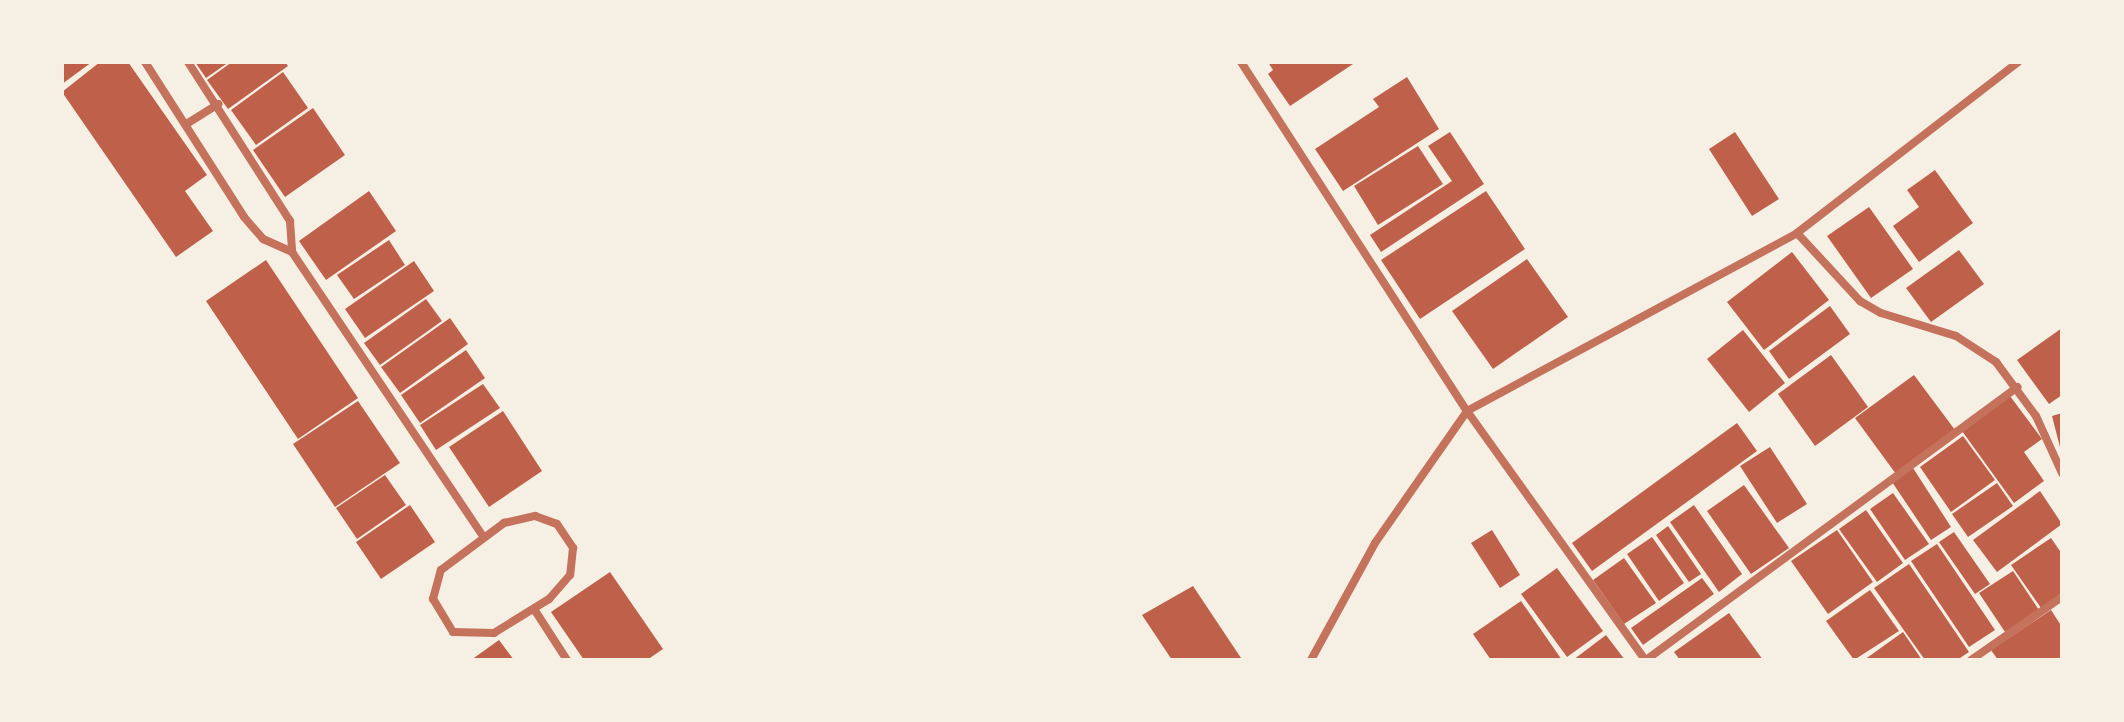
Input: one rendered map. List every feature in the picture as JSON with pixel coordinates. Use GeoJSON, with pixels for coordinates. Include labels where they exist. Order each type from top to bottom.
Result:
{"type":"FeatureCollection","features":[{"type":"Feature","properties":{"kind":"street"},"geometry":{"type":"LineString","coordinates":[[145,62],[188,123],[244,217],[263,239],[292,252]]}},
{"type":"Feature","properties":{"kind":"street"},"geometry":{"type":"LineString","coordinates":[[188,62],[218,104],[290,221],[292,252],[483,536]]}},
{"type":"Feature","properties":{"kind":"street"},"geometry":{"type":"LineString","coordinates":[[1241,62],[1467,411],[1646,660],[2017,387]]}},
{"type":"Feature","properties":{"kind":"street"},"geometry":{"type":"LineString","coordinates":[[1311,660],[1375,543],[1467,411],[1797,233],[2018,62]]}},
{"type":"Feature","properties":{"kind":"street"},"geometry":{"type":"LineString","coordinates":[[188,123],[218,104]]}},
{"type":"Feature","properties":{"kind":"street"},"geometry":{"type":"LineString","coordinates":[[1797,233],[1860,301],[1956,336],[1996,362],[2017,387],[2054,449],[2062,473]]}},
{"type":"Feature","properties":{"kind":"street"},"geometry":{"type":"LineString","coordinates":[[535,516],[557,524],[573,548],[570,575],[534,609],[494,633],[466,635],[453,632],[433,599],[441,570],[504,523],[535,516]]}},
{"type":"Feature","properties":{"kind":"street"},"geometry":{"type":"LineString","coordinates":[[1971,660],[2062,597]]}},
{"type":"Feature","properties":{"kind":"street"},"geometry":{"type":"LineString","coordinates":[[534,609],[567,660]]}},
{"type":"Feature","properties":{"kind":"building"},"geometry":{"type":"Polygon","coordinates":[[[62,62],[92,62],[62,84],[62,62]]]}},
{"type":"Feature","properties":{"kind":"building"},"geometry":{"type":"Polygon","coordinates":[[[100,62],[128,62],[207,175],[185,191],[213,231],[176,257],[62,92],[100,62]]]}},
{"type":"Feature","properties":{"kind":"building"},"geometry":{"type":"Polygon","coordinates":[[[195,62],[229,62],[206,78],[195,62]]]}},
{"type":"Feature","properties":{"kind":"building"},"geometry":{"type":"Polygon","coordinates":[[[232,62],[285,62],[288,66],[228,109],[207,80],[232,62]]]}},
{"type":"Feature","properties":{"kind":"building"},"geometry":{"type":"Polygon","coordinates":[[[1268,62],[1356,62],[1290,106],[1268,74],[1273,70],[1268,62]]]}},
{"type":"Feature","properties":{"kind":"building"},"geometry":{"type":"Polygon","coordinates":[[[283,72],[308,108],[256,145],[231,110],[283,72]]]}},
{"type":"Feature","properties":{"kind":"building"},"geometry":{"type":"Polygon","coordinates":[[[1407,77],[1439,129],[1343,191],[1315,149],[1379,107],[1373,99],[1407,77]]]}},
{"type":"Feature","properties":{"kind":"building"},"geometry":{"type":"Polygon","coordinates":[[[313,108],[345,155],[285,197],[253,150],[313,108]]]}},
{"type":"Feature","properties":{"kind":"building"},"geometry":{"type":"Polygon","coordinates":[[[1450,132],[1484,184],[1381,252],[1370,235],[1452,181],[1428,146],[1450,132]]]}},
{"type":"Feature","properties":{"kind":"building"},"geometry":{"type":"Polygon","coordinates":[[[1735,132],[1779,199],[1752,216],[1709,149],[1735,132]]]}},
{"type":"Feature","properties":{"kind":"building"},"geometry":{"type":"Polygon","coordinates":[[[1418,146],[1443,184],[1378,225],[1354,186],[1418,146]]]}},
{"type":"Feature","properties":{"kind":"building"},"geometry":{"type":"Polygon","coordinates":[[[1935,170],[1973,223],[1919,262],[1893,226],[1919,207],[1907,190],[1935,170]]]}},
{"type":"Feature","properties":{"kind":"building"},"geometry":{"type":"Polygon","coordinates":[[[369,191],[396,231],[326,280],[299,241],[369,191]]]}},
{"type":"Feature","properties":{"kind":"building"},"geometry":{"type":"Polygon","coordinates":[[[1486,191],[1525,249],[1420,319],[1381,260],[1486,191]]]}},
{"type":"Feature","properties":{"kind":"building"},"geometry":{"type":"Polygon","coordinates":[[[1869,207],[1913,269],[1871,298],[1827,236],[1869,207]]]}},
{"type":"Feature","properties":{"kind":"building"},"geometry":{"type":"Polygon","coordinates":[[[389,240],[405,265],[354,299],[337,275],[389,240]]]}},
{"type":"Feature","properties":{"kind":"building"},"geometry":{"type":"Polygon","coordinates":[[[1959,250],[1984,284],[1931,322],[1906,288],[1959,250]]]}},
{"type":"Feature","properties":{"kind":"building"},"geometry":{"type":"Polygon","coordinates":[[[1792,252],[1829,300],[1764,350],[1727,302],[1792,252]]]}},
{"type":"Feature","properties":{"kind":"building"},"geometry":{"type":"Polygon","coordinates":[[[1527,259],[1568,317],[1493,369],[1452,311],[1527,259]]]}},
{"type":"Feature","properties":{"kind":"building"},"geometry":{"type":"Polygon","coordinates":[[[266,260],[358,398],[298,439],[206,301],[266,260]]]}},
{"type":"Feature","properties":{"kind":"building"},"geometry":{"type":"Polygon","coordinates":[[[414,261],[434,291],[365,338],[345,309],[414,261]]]}},
{"type":"Feature","properties":{"kind":"building"},"geometry":{"type":"Polygon","coordinates":[[[426,299],[442,321],[380,365],[364,343],[426,299]]]}},
{"type":"Feature","properties":{"kind":"building"},"geometry":{"type":"Polygon","coordinates":[[[1830,306],[1850,334],[1789,379],[1769,351],[1830,306]]]}},
{"type":"Feature","properties":{"kind":"building"},"geometry":{"type":"Polygon","coordinates":[[[450,318],[468,344],[400,393],[381,367],[450,318]]]}},
{"type":"Feature","properties":{"kind":"building"},"geometry":{"type":"Polygon","coordinates":[[[2062,328],[2062,395],[2049,404],[2017,360],[2062,328]]]}},
{"type":"Feature","properties":{"kind":"building"},"geometry":{"type":"Polygon","coordinates":[[[1743,330],[1785,383],[1749,412],[1707,359],[1743,330]]]}},
{"type":"Feature","properties":{"kind":"building"},"geometry":{"type":"Polygon","coordinates":[[[466,350],[485,378],[420,423],[401,395],[466,350]]]}},
{"type":"Feature","properties":{"kind":"building"},"geometry":{"type":"Polygon","coordinates":[[[1831,355],[1868,407],[1815,446],[1778,394],[1831,355]]]}},
{"type":"Feature","properties":{"kind":"building"},"geometry":{"type":"Polygon","coordinates":[[[1914,375],[1955,430],[1896,474],[1855,418],[1914,375]]]}},
{"type":"Feature","properties":{"kind":"building"},"geometry":{"type":"Polygon","coordinates":[[[483,384],[500,408],[436,450],[420,425],[483,384]]]}},
{"type":"Feature","properties":{"kind":"building"},"geometry":{"type":"Polygon","coordinates":[[[2010,396],[2042,439],[2024,452],[2044,481],[2014,503],[1962,431],[2010,396]]]}},
{"type":"Feature","properties":{"kind":"building"},"geometry":{"type":"Polygon","coordinates":[[[358,401],[400,463],[335,507],[293,444],[358,401]]]}},
{"type":"Feature","properties":{"kind":"building"},"geometry":{"type":"Polygon","coordinates":[[[503,411],[542,471],[489,507],[449,447],[503,411]]]}},
{"type":"Feature","properties":{"kind":"building"},"geometry":{"type":"Polygon","coordinates":[[[2062,413],[2062,451],[2061,451],[2052,416],[2062,413]]]}},
{"type":"Feature","properties":{"kind":"building"},"geometry":{"type":"Polygon","coordinates":[[[1737,423],[1757,451],[1592,571],[1572,543],[1737,423]]]}},
{"type":"Feature","properties":{"kind":"building"},"geometry":{"type":"Polygon","coordinates":[[[1963,436],[1995,480],[1951,512],[1920,467],[1963,436]]]}},
{"type":"Feature","properties":{"kind":"building"},"geometry":{"type":"Polygon","coordinates":[[[1770,447],[1807,504],[1777,523],[1740,466],[1770,447]]]}},
{"type":"Feature","properties":{"kind":"building"},"geometry":{"type":"Polygon","coordinates":[[[1913,468],[1951,527],[1931,540],[1892,482],[1913,468]]]}},
{"type":"Feature","properties":{"kind":"building"},"geometry":{"type":"Polygon","coordinates":[[[385,475],[406,505],[357,539],[336,508],[385,475]]]}},
{"type":"Feature","properties":{"kind":"building"},"geometry":{"type":"Polygon","coordinates":[[[1997,483],[2013,506],[1968,537],[1952,514],[1997,483]]]}},
{"type":"Feature","properties":{"kind":"building"},"geometry":{"type":"Polygon","coordinates":[[[1744,485],[1789,548],[1751,574],[1707,511],[1744,485]]]}},
{"type":"Feature","properties":{"kind":"building"},"geometry":{"type":"Polygon","coordinates":[[[2040,491],[2062,524],[1997,572],[1973,540],[2040,491]]]}},
{"type":"Feature","properties":{"kind":"building"},"geometry":{"type":"Polygon","coordinates":[[[1893,493],[1929,544],[1905,560],[1870,509],[1893,493]]]}},
{"type":"Feature","properties":{"kind":"building"},"geometry":{"type":"Polygon","coordinates":[[[410,505],[435,542],[381,579],[356,542],[410,505]]]}},
{"type":"Feature","properties":{"kind":"building"},"geometry":{"type":"Polygon","coordinates":[[[1694,505],[1742,574],[1719,592],[1670,522],[1694,505]]]}},
{"type":"Feature","properties":{"kind":"building"},"geometry":{"type":"Polygon","coordinates":[[[1866,510],[1903,563],[1877,582],[1839,529],[1866,510]]]}},
{"type":"Feature","properties":{"kind":"building"},"geometry":{"type":"Polygon","coordinates":[[[1668,526],[1701,574],[1689,582],[1656,535],[1668,526]]]}},
{"type":"Feature","properties":{"kind":"building"},"geometry":{"type":"Polygon","coordinates":[[[1492,530],[1520,575],[1500,588],[1471,543],[1492,530]]]}},
{"type":"Feature","properties":{"kind":"building"},"geometry":{"type":"Polygon","coordinates":[[[1837,530],[1873,582],[1828,614],[1791,561],[1837,530]]]}},
{"type":"Feature","properties":{"kind":"building"},"geometry":{"type":"Polygon","coordinates":[[[1954,532],[1990,584],[1975,594],[1939,542],[1954,532]]]}},
{"type":"Feature","properties":{"kind":"building"},"geometry":{"type":"Polygon","coordinates":[[[1652,537],[1684,583],[1659,601],[1627,554],[1652,537]]]}},
{"type":"Feature","properties":{"kind":"building"},"geometry":{"type":"Polygon","coordinates":[[[2051,538],[2062,554],[2062,593],[2041,608],[2011,565],[2051,538]]]}},
{"type":"Feature","properties":{"kind":"building"},"geometry":{"type":"Polygon","coordinates":[[[1937,544],[1995,630],[1969,647],[1911,561],[1937,544]]]}},
{"type":"Feature","properties":{"kind":"building"},"geometry":{"type":"Polygon","coordinates":[[[1624,558],[1656,603],[1624,624],[1593,580],[1624,558]]]}},
{"type":"Feature","properties":{"kind":"building"},"geometry":{"type":"Polygon","coordinates":[[[1909,564],[1969,652],[1957,660],[1925,660],[1874,588],[1909,564]]]}},
{"type":"Feature","properties":{"kind":"building"},"geometry":{"type":"Polygon","coordinates":[[[1557,568],[1603,631],[1567,657],[1521,594],[1557,568]]]}},
{"type":"Feature","properties":{"kind":"building"},"geometry":{"type":"Polygon","coordinates":[[[2013,571],[2039,610],[2005,632],[1979,593],[2013,571]]]}},
{"type":"Feature","properties":{"kind":"building"},"geometry":{"type":"Polygon","coordinates":[[[610,572],[663,649],[647,660],[584,660],[551,612],[610,572]]]}},
{"type":"Feature","properties":{"kind":"building"},"geometry":{"type":"Polygon","coordinates":[[[1702,578],[1714,594],[1643,645],[1631,628],[1702,578]]]}},
{"type":"Feature","properties":{"kind":"building"},"geometry":{"type":"Polygon","coordinates":[[[1193,586],[1241,658],[1239,660],[1172,660],[1142,615],[1193,586]]]}},
{"type":"Feature","properties":{"kind":"building"},"geometry":{"type":"Polygon","coordinates":[[[1870,590],[1899,631],[1854,660],[1826,621],[1870,590]]]}},
{"type":"Feature","properties":{"kind":"building"},"geometry":{"type":"Polygon","coordinates":[[[1521,601],[1562,660],[1491,660],[1473,634],[1521,601]]]}},
{"type":"Feature","properties":{"kind":"building"},"geometry":{"type":"Polygon","coordinates":[[[2051,610],[2062,627],[2062,660],[1998,660],[1991,650],[2051,610]]]}},
{"type":"Feature","properties":{"kind":"building"},"geometry":{"type":"Polygon","coordinates":[[[1729,613],[1763,660],[1680,660],[1674,652],[1729,613]]]}},
{"type":"Feature","properties":{"kind":"building"},"geometry":{"type":"Polygon","coordinates":[[[1903,632],[1922,660],[1864,660],[1903,632]]]}},
{"type":"Feature","properties":{"kind":"building"},"geometry":{"type":"Polygon","coordinates":[[[1606,635],[1625,660],[1573,660],[1606,635]]]}},
{"type":"Feature","properties":{"kind":"building"},"geometry":{"type":"Polygon","coordinates":[[[499,640],[514,660],[471,660],[499,640]]]}}]}
